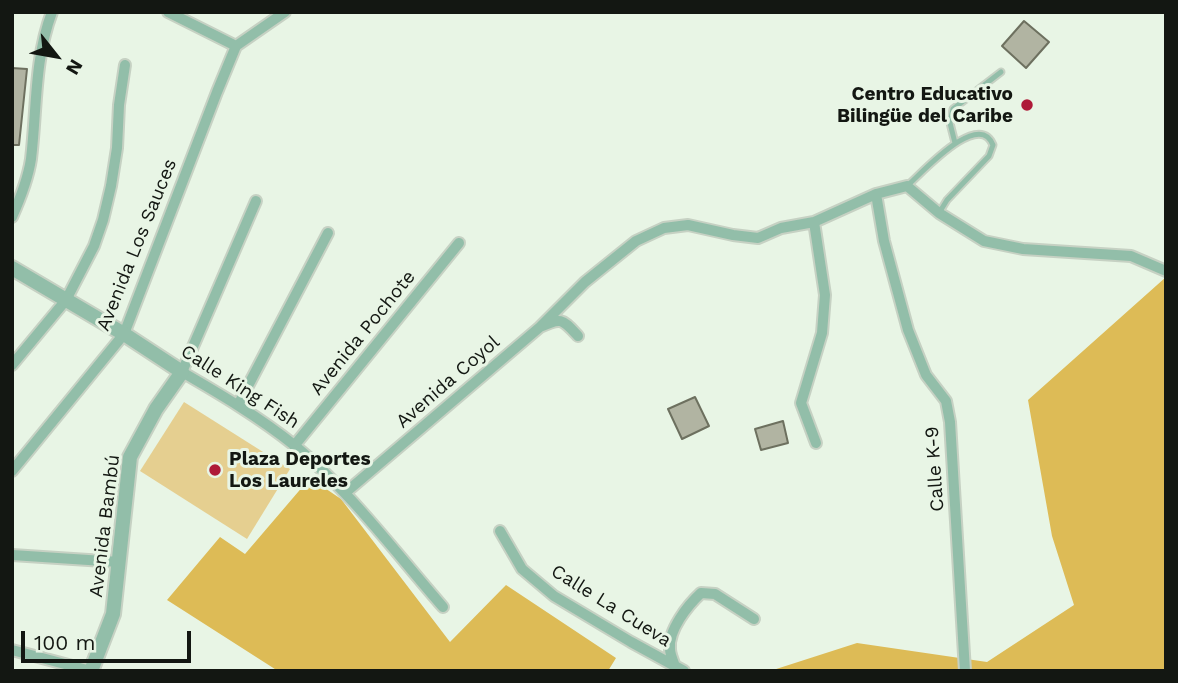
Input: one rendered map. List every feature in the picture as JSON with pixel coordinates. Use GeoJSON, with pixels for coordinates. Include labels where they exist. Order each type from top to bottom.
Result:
{"type":"FeatureCollection","features":[{"type":"Feature","properties":{"kind":"street"},"geometry":{"type":"LineString","coordinates":[[12,217],[30,162],[39,63],[52,12]]}},
{"type":"Feature","properties":{"kind":"street"},"geometry":{"type":"LineString","coordinates":[[168,12],[236,46],[285,12]]}},
{"type":"Feature","properties":{"kind":"street","name":"Avenida Los Sauces"},"geometry":{"type":"LineString","coordinates":[[12,471],[124,334],[236,46]]}},
{"type":"Feature","properties":{"kind":"street"},"geometry":{"type":"LineString","coordinates":[[12,365],[66,300],[94,246],[111,186],[125,65]]}},
{"type":"Feature","properties":{"kind":"street"},"geometry":{"type":"LineString","coordinates":[[907,186],[939,214],[984,241],[1023,249],[1131,256],[1166,271]]}},
{"type":"Feature","properties":{"kind":"street","name":"Avenida Coyol"},"geometry":{"type":"LineString","coordinates":[[345,494],[540,327],[585,282],[636,240],[664,228],[688,225],[758,238],[781,228],[814,222],[876,194],[907,186]]}},
{"type":"Feature","properties":{"kind":"street","name":"Calle K-9"},"geometry":{"type":"LineString","coordinates":[[876,194],[884,241],[908,330],[926,374],[946,401],[950,422],[965,671]]}},
{"type":"Feature","properties":{"kind":"street","name":"Avenida Bambú"},"geometry":{"type":"LineString","coordinates":[[91,671],[113,614],[130,457],[156,409],[182,372],[256,201]]}},
{"type":"Feature","properties":{"kind":"street"},"geometry":{"type":"LineString","coordinates":[[814,222],[825,295],[822,333],[801,403],[816,443]]}},
{"type":"Feature","properties":{"kind":"street"},"geometry":{"type":"LineString","coordinates":[[238,405],[328,233]]}},
{"type":"Feature","properties":{"kind":"street","name":"Avenida Pochote"},"geometry":{"type":"LineString","coordinates":[[294,446],[459,243]]}},
{"type":"Feature","properties":{"kind":"street","name":"Calle King Fish"},"geometry":{"type":"LineString","coordinates":[[12,268],[238,405],[294,446],[345,494],[443,607]]}},
{"type":"Feature","properties":{"kind":"street"},"geometry":{"type":"LineString","coordinates":[[540,327],[555,320],[564,322],[578,336]]}},
{"type":"Feature","properties":{"kind":"street","name":"Calle La Cueva"},"geometry":{"type":"LineString","coordinates":[[500,531],[522,569],[554,596],[680,668]]}},
{"type":"Feature","properties":{"kind":"street"},"geometry":{"type":"LineString","coordinates":[[12,555],[119,562]]}},
{"type":"Feature","properties":{"kind":"street"},"geometry":{"type":"LineString","coordinates":[[680,668],[669,648],[675,626],[690,603],[701,593],[715,594],[754,619]]}},
{"type":"Feature","properties":{"kind":"street"},"geometry":{"type":"LineString","coordinates":[[12,650],[91,671]]}},
{"type":"Feature","properties":{"kind":"lane"},"geometry":{"type":"LineString","coordinates":[[955,143],[950,123],[953,109],[1001,72]]}},
{"type":"Feature","properties":{"kind":"lane"},"geometry":{"type":"LineString","coordinates":[[907,186],[955,143],[973,135],[989,136],[993,145],[989,156],[947,200],[939,214]]}},
{"type":"Feature","properties":{"kind":"shaded area"},"geometry":{"type":"Polygon","coordinates":[[[1166,277],[1166,671],[770,671],[857,643],[987,662],[1074,605],[1052,536],[1028,400],[1166,277]]]}},
{"type":"Feature","properties":{"kind":"shaded area","name":"Plaza Deportes Los Laureles"},"geometry":{"type":"Polygon","coordinates":[[[184,402],[290,469],[247,539],[140,471],[184,402]]]}},
{"type":"Feature","properties":{"kind":"shaded area"},"geometry":{"type":"Polygon","coordinates":[[[310,478],[341,499],[450,642],[506,585],[616,658],[608,671],[278,671],[167,600],[220,537],[245,554],[310,478]]]}},
{"type":"Feature","properties":{"kind":"building"},"geometry":{"type":"Polygon","coordinates":[[[1024,21],[1049,42],[1026,68],[1002,46],[1024,21]]]}},
{"type":"Feature","properties":{"kind":"building"},"geometry":{"type":"Polygon","coordinates":[[[12,68],[27,69],[19,145],[12,145],[12,68]]]}},
{"type":"Feature","properties":{"kind":"building"},"geometry":{"type":"Polygon","coordinates":[[[695,397],[709,426],[682,439],[668,409],[695,397]]]}},
{"type":"Feature","properties":{"kind":"building"},"geometry":{"type":"Polygon","coordinates":[[[783,421],[788,443],[761,450],[755,429],[783,421]]]}},
{"type":"Feature","properties":{"kind":"place","name":"Centro Educativo Bilingüe del Caribe"},"geometry":{"type":"Point","coordinates":[1027,105]}},
{"type":"Feature","properties":{"kind":"place","name":"Plaza Deportes Los Laureles"},"geometry":{"type":"Point","coordinates":[215,470]}}]}
